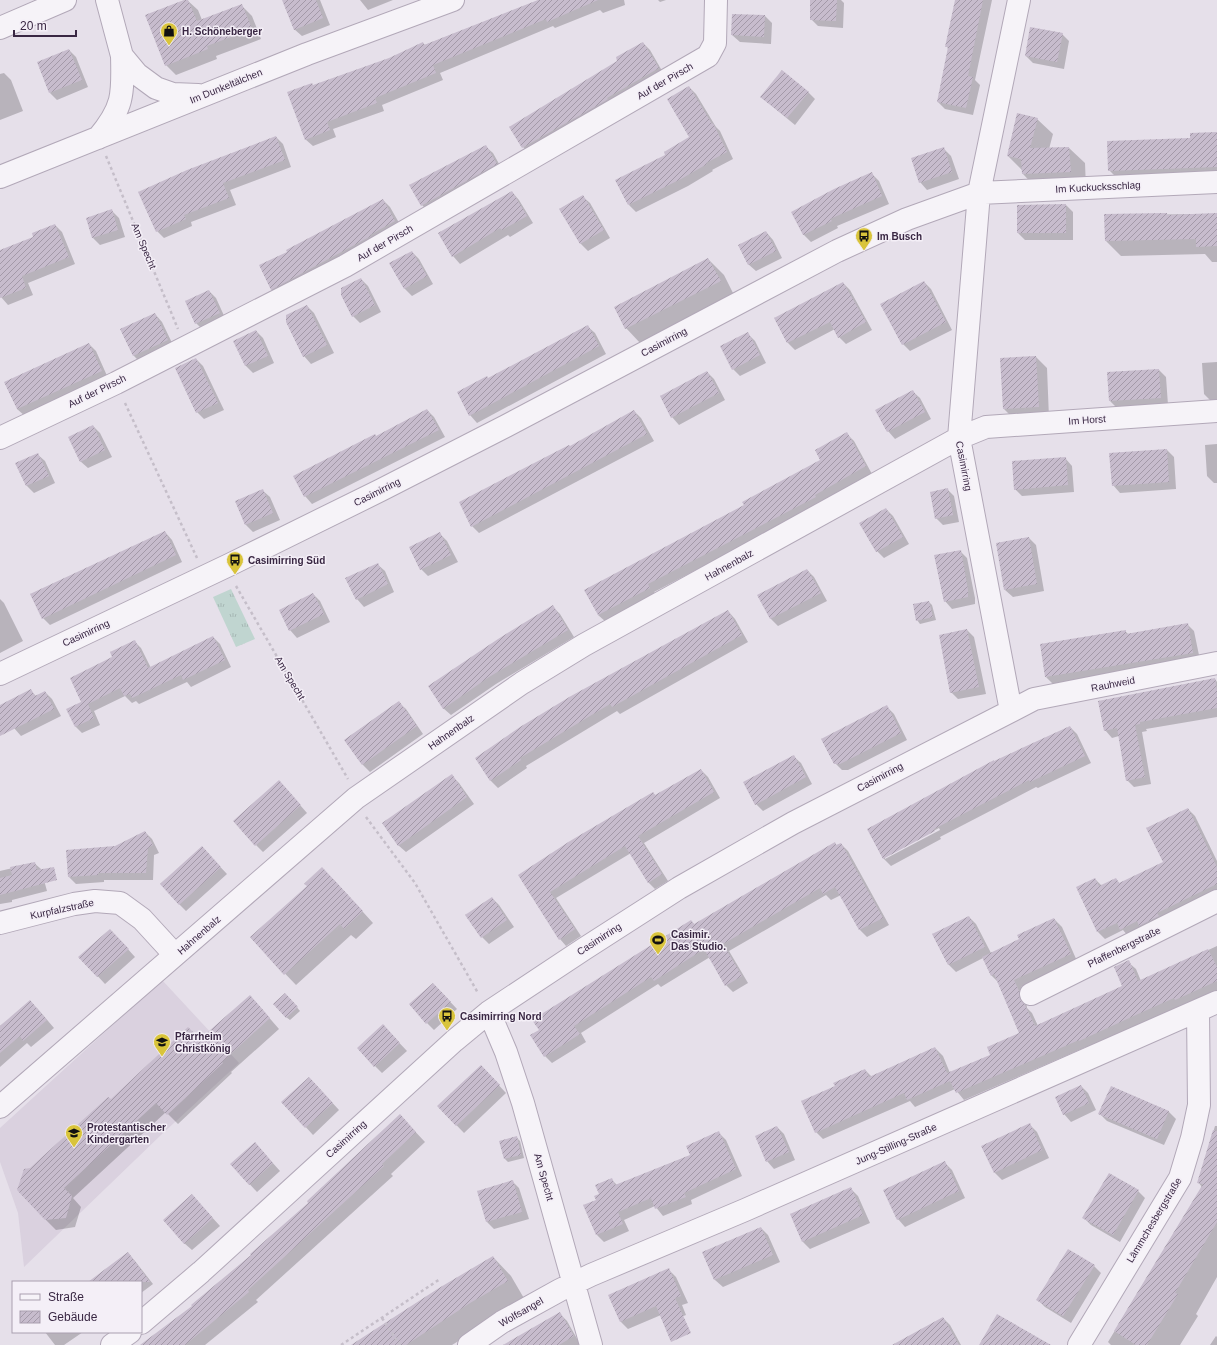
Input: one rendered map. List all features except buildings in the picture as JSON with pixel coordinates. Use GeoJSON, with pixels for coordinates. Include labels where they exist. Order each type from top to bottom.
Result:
{"type":"FeatureCollection","features":[{"type":"Feature","properties":{"kind":"street"},"geometry":{"type":"LineString","coordinates":[[0,28],[65,0]]}},
{"type":"Feature","properties":{"kind":"street"},"geometry":{"type":"LineString","coordinates":[[101,146],[116,114],[121,99],[122,81],[122,56],[107,0]]}},
{"type":"Feature","properties":{"kind":"street","name":"Im Dunkeltälchen"},"geometry":{"type":"LineString","coordinates":[[0,177],[101,146],[201,96],[307,54],[453,0]]}},
{"type":"Feature","properties":{"kind":"street","name":"Auf der Pirsch"},"geometry":{"type":"LineString","coordinates":[[0,438],[116,383],[345,266],[708,56],[715,43],[716,0]]}},
{"type":"Feature","properties":{"kind":"street"},"geometry":{"type":"LineString","coordinates":[[979,193],[1019,0]]}},
{"type":"Feature","properties":{"kind":"street"},"geometry":{"type":"LineString","coordinates":[[122,56],[137,74],[156,88],[173,94],[201,96]]}},
{"type":"Feature","properties":{"kind":"street","name":"Im Kuckucksschlag"},"geometry":{"type":"LineString","coordinates":[[979,193],[1217,182]]}},
{"type":"Feature","properties":{"kind":"street","name":"Casimirring"},"geometry":{"type":"LineString","coordinates":[[0,674],[226,567],[381,490],[506,426],[838,251],[907,219],[979,193],[959,438],[1011,711],[793,823],[679,888],[584,949],[484,1003],[449,1046],[201,1272],[142,1322]]}},
{"type":"Feature","properties":{"kind":"street","name":"Im Horst"},"geometry":{"type":"LineString","coordinates":[[959,438],[986,428],[1217,411]]}},
{"type":"Feature","properties":{"kind":"street","name":"Hahnenbalz"},"geometry":{"type":"LineString","coordinates":[[0,1107],[356,798],[522,683],[584,645],[959,438]]}},
{"type":"Feature","properties":{"kind":"street","name":"Rauhweid"},"geometry":{"type":"LineString","coordinates":[[1011,711],[1034,699],[1217,663]]}},
{"type":"Feature","properties":{"kind":"street","name":"Kurpfalzstraße"},"geometry":{"type":"LineString","coordinates":[[0,923],[74,904],[95,901],[120,904],[142,919],[175,955]]}},
{"type":"Feature","properties":{"kind":"street","name":"Pfaffenbergstraße"},"geometry":{"type":"LineString","coordinates":[[1031,994],[1217,901]]}},
{"type":"Feature","properties":{"kind":"street","name":"Am Specht"},"geometry":{"type":"LineString","coordinates":[[484,1003],[506,1052],[523,1103],[575,1282],[591,1345]]}},
{"type":"Feature","properties":{"kind":"street","name":"Jung-Stilling-Straße"},"geometry":{"type":"LineString","coordinates":[[575,1282],[745,1210],[1207,1007]]}},
{"type":"Feature","properties":{"kind":"street","name":"Lämmchesbergstraße"},"geometry":{"type":"LineString","coordinates":[[1079,1345],[1180,1178],[1192,1138],[1199,1105],[1207,1007]]}},
{"type":"Feature","properties":{"kind":"street","name":"Wolfsangel"},"geometry":{"type":"LineString","coordinates":[[469,1345],[502,1322],[575,1282]]}},
{"type":"Feature","properties":{"kind":"street"},"geometry":{"type":"LineString","coordinates":[[112,1345],[129,1333]]}},
{"type":"Feature","properties":{"kind":"path","name":"Am Specht"},"geometry":{"type":"LineString","coordinates":[[101,146],[179,331]]}},
{"type":"Feature","properties":{"kind":"path"},"geometry":{"type":"LineString","coordinates":[[124,401],[199,562]]}},
{"type":"Feature","properties":{"kind":"path","name":"Am Specht"},"geometry":{"type":"LineString","coordinates":[[234,584],[349,780]]}},
{"type":"Feature","properties":{"kind":"path"},"geometry":{"type":"LineString","coordinates":[[362,812],[415,883],[484,1003]]}},
{"type":"Feature","properties":{"kind":"path"},"geometry":{"type":"LineString","coordinates":[[342,1345],[440,1279]]}},
{"type":"Feature","properties":{"kind":"path"},"geometry":{"type":"LineString","coordinates":[[382,1318],[400,1345]]}},
{"type":"Feature","properties":{"kind":"shaded area","name":"Protestantischer Kindergarten"},"geometry":{"type":"Polygon","coordinates":[[[162,980],[239,1063],[162,1134],[24,1267],[18,1213],[0,1162],[0,1128],[162,980]]]}},
{"type":"Feature","properties":{"kind":"green space"},"geometry":{"type":"Polygon","coordinates":[[[231,589],[255,639],[236,647],[213,597],[231,589]]]}},
{"type":"Feature","properties":{"kind":"place","name":"H. Schöneberger"},"geometry":{"type":"Point","coordinates":[169,46]}},
{"type":"Feature","properties":{"kind":"place","name":"Im Busch"},"geometry":{"type":"Point","coordinates":[864,251]}},
{"type":"Feature","properties":{"kind":"place","name":"Casimirring Süd"},"geometry":{"type":"Point","coordinates":[235,575]}},
{"type":"Feature","properties":{"kind":"place","name":"Casimir. Das Studio."},"geometry":{"type":"Point","coordinates":[658,955]}},
{"type":"Feature","properties":{"kind":"place","name":"Casimirring Nord"},"geometry":{"type":"Point","coordinates":[447,1031]}},
{"type":"Feature","properties":{"kind":"place","name":"Pfarrheim Christkönig"},"geometry":{"type":"Point","coordinates":[162,1057]}},
{"type":"Feature","properties":{"kind":"place","name":"Protestantischer Kindergarten"},"geometry":{"type":"Point","coordinates":[74,1148]}}]}
